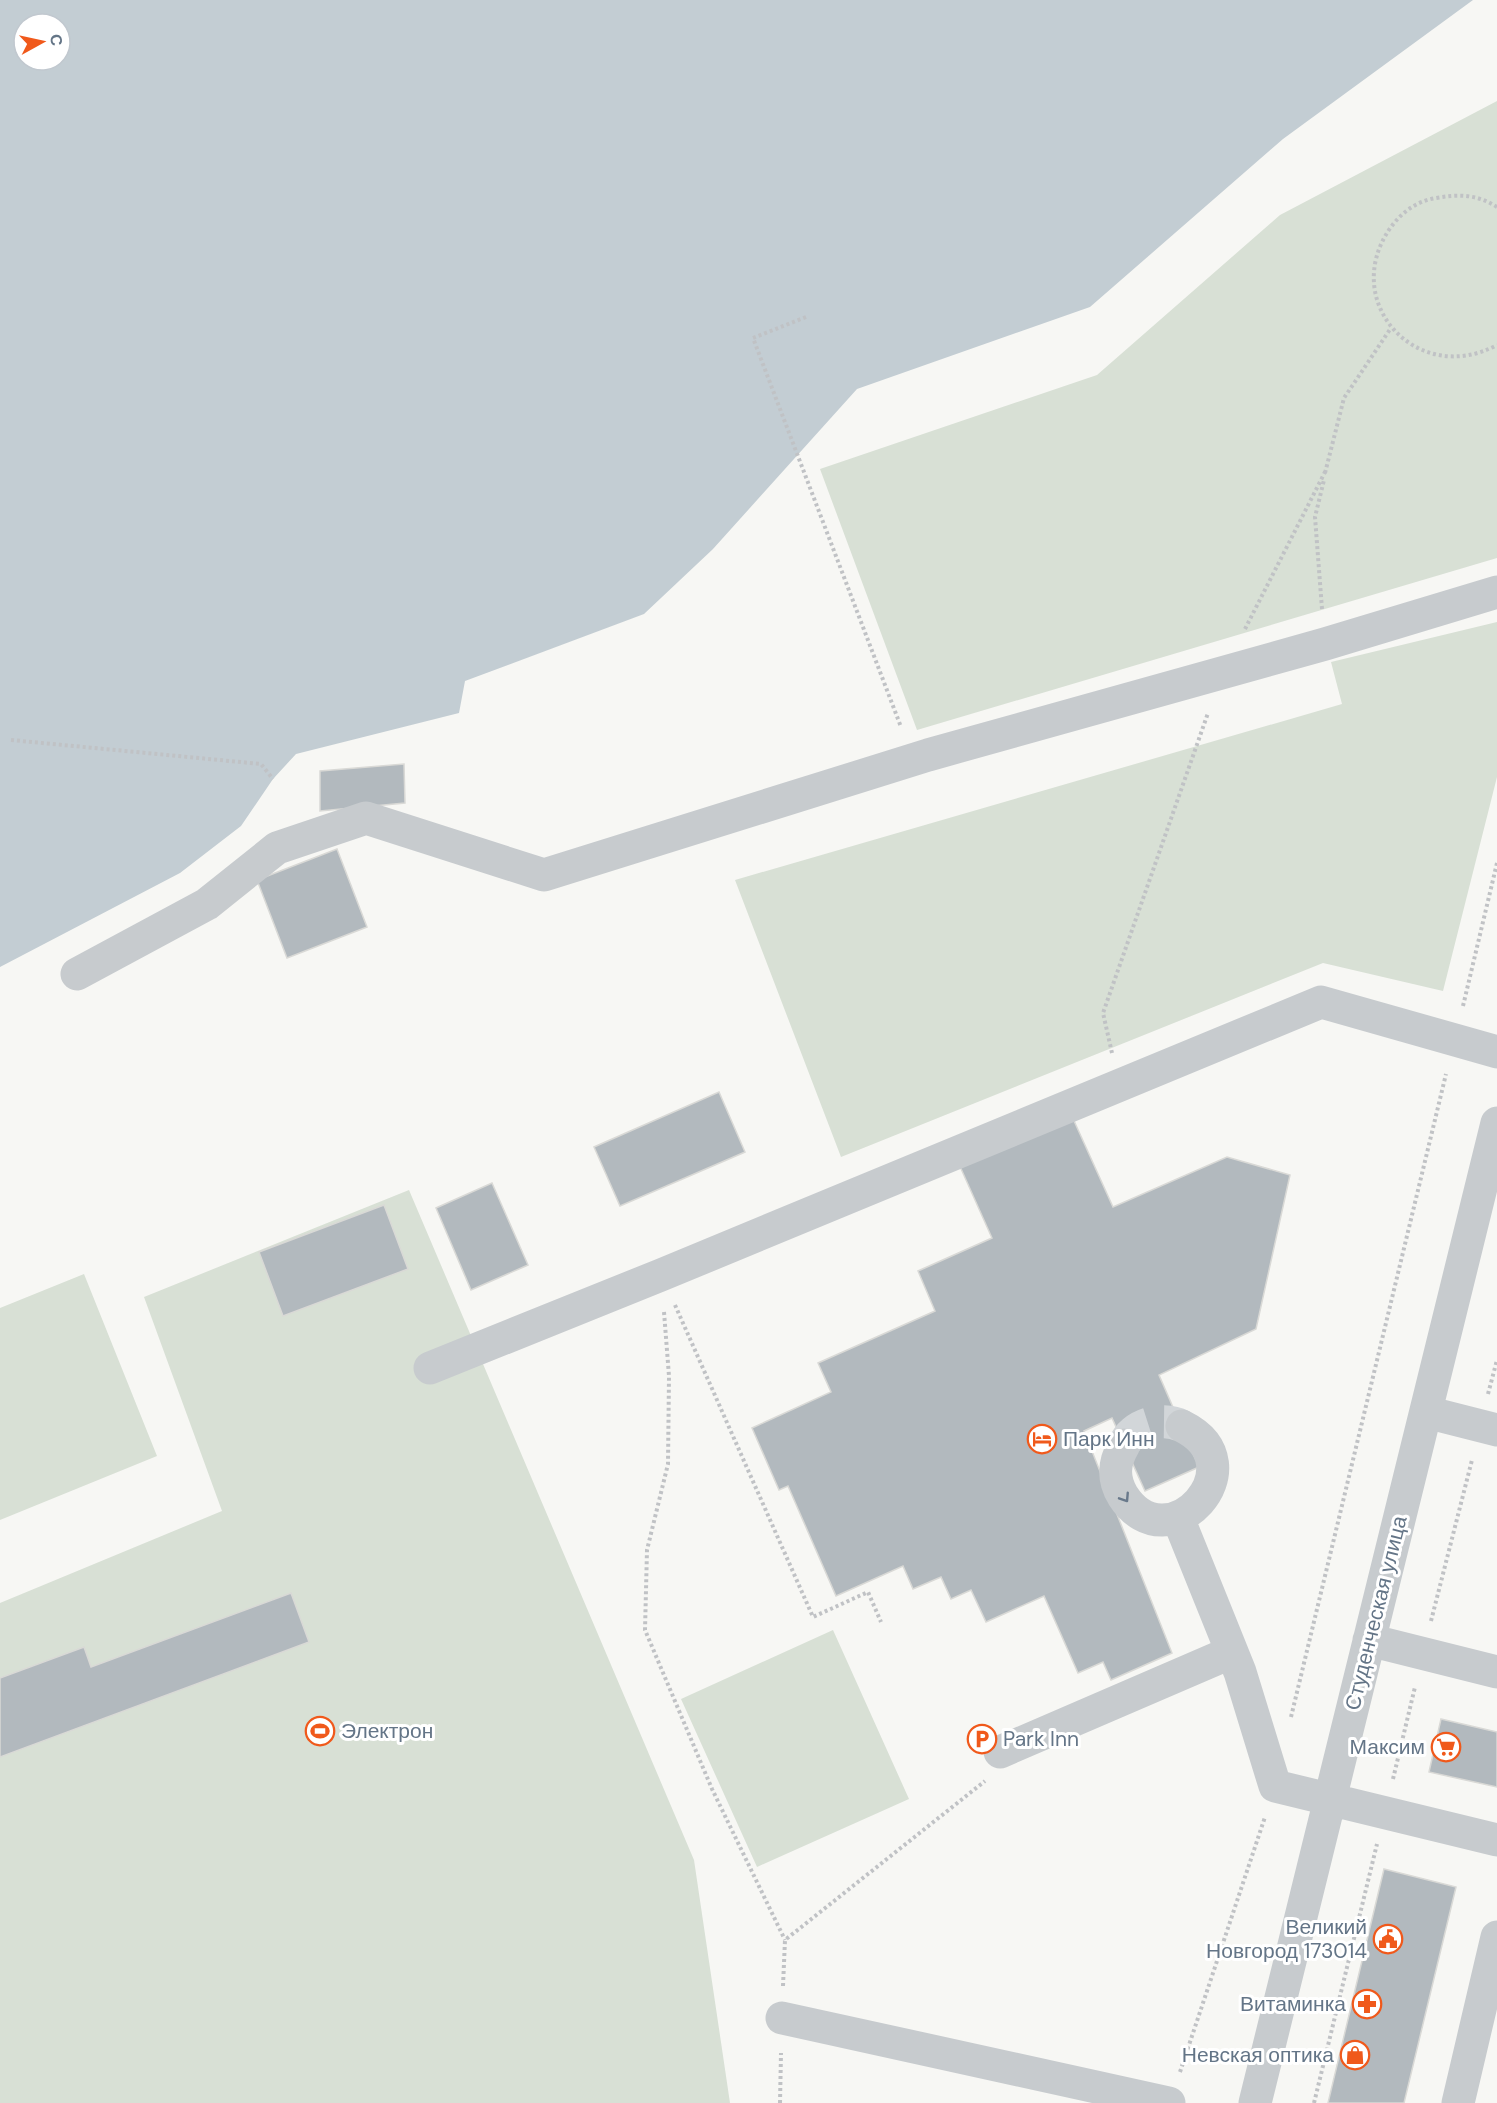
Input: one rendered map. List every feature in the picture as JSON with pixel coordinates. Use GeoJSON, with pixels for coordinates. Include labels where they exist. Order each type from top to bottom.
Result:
{"type":"FeatureCollection","features":[{"type":"Feature","properties":{"kind":"street"},"geometry":{"type":"LineString","coordinates":[[78,974],[207,903],[277,848],[366,818],[544,875],[914,760],[1325,644],[1497,592]]}},
{"type":"Feature","properties":{"kind":"street"},"geometry":{"type":"LineString","coordinates":[[430,1368],[662,1275],[1321,1002],[1497,1052]]}},
{"type":"Feature","properties":{"kind":"street","name":"Студенческая улица"},"geometry":{"type":"LineString","coordinates":[[1255,2103],[1426,1412],[1484,1230],[1497,1123]]}},
{"type":"Feature","properties":{"kind":"street"},"geometry":{"type":"LineString","coordinates":[[1426,1412],[1489,1428]]}},
{"type":"Feature","properties":{"kind":"street"},"geometry":{"type":"LineString","coordinates":[[1124,1445],[1115,1459],[1116,1485],[1130,1507],[1153,1519],[1179,1518],[1200,1504],[1212,1481],[1211,1455],[1197,1434],[1182,1426]]}},
{"type":"Feature","properties":{"kind":"street"},"geometry":{"type":"LineString","coordinates":[[1179,1518],[1232,1652],[1275,1786],[1497,1840]]}},
{"type":"Feature","properties":{"kind":"street"},"geometry":{"type":"LineString","coordinates":[[1369,1640],[1497,1672]]}},
{"type":"Feature","properties":{"kind":"street"},"geometry":{"type":"LineString","coordinates":[[1000,1752],[1232,1652]]}},
{"type":"Feature","properties":{"kind":"street"},"geometry":{"type":"LineString","coordinates":[[1458,2103],[1497,1937]]}},
{"type":"Feature","properties":{"kind":"street"},"geometry":{"type":"LineString","coordinates":[[782,2018],[1173,2092]]}},
{"type":"Feature","properties":{"kind":"path"},"geometry":{"type":"LineString","coordinates":[[1497,207],[1487,201],[1459,194],[1424,200],[1400,215],[1379,244],[1372,272],[1378,303],[1391,328],[1411,345],[1437,356],[1453,358],[1481,354],[1497,345]]}},
{"type":"Feature","properties":{"kind":"path"},"geometry":{"type":"LineString","coordinates":[[806,317],[753,338],[914,760]]}},
{"type":"Feature","properties":{"kind":"path"},"geometry":{"type":"LineString","coordinates":[[1325,644],[1315,517],[1344,399],[1391,328]]}},
{"type":"Feature","properties":{"kind":"path"},"geometry":{"type":"LineString","coordinates":[[1120,1085],[1103,1013],[1223,673],[1325,472]]}},
{"type":"Feature","properties":{"kind":"path"},"geometry":{"type":"LineString","coordinates":[[11,740],[261,764],[273,779]]}},
{"type":"Feature","properties":{"kind":"path"},"geometry":{"type":"LineString","coordinates":[[1289,1728],[1497,863]]}},
{"type":"Feature","properties":{"kind":"path"},"geometry":{"type":"LineString","coordinates":[[662,1275],[813,1617],[868,1592],[881,1622]]}},
{"type":"Feature","properties":{"kind":"path"},"geometry":{"type":"LineString","coordinates":[[662,1275],[669,1376],[668,1464],[647,1550],[645,1630],[712,1789],[785,1940],[780,2103]]}},
{"type":"Feature","properties":{"kind":"path"},"geometry":{"type":"LineString","coordinates":[[1314,2103],[1423,1654],[1489,1428],[1497,1360]]}},
{"type":"Feature","properties":{"kind":"path"},"geometry":{"type":"LineString","coordinates":[[785,1940],[1005,1765],[1000,1752]]}},
{"type":"Feature","properties":{"kind":"path"},"geometry":{"type":"LineString","coordinates":[[1173,2092],[1275,1786]]}},
{"type":"Feature","properties":{"kind":"shaded area"},"geometry":{"type":"Polygon","coordinates":[[[0,0],[1473,0],[1283,139],[1090,307],[857,389],[713,549],[644,614],[465,681],[459,713],[296,754],[273,779],[241,826],[180,873],[0,967],[0,0]]]}},
{"type":"Feature","properties":{"kind":"shaded area"},"geometry":{"type":"Polygon","coordinates":[[[1497,101],[1497,558],[917,730],[820,469],[1097,375],[1280,215],[1497,101]]]}},
{"type":"Feature","properties":{"kind":"shaded area"},"geometry":{"type":"Polygon","coordinates":[[[1497,622],[1497,777],[1443,991],[1323,963],[841,1157],[735,880],[1342,704],[1331,662],[1497,622]]]}},
{"type":"Feature","properties":{"kind":"shaded area","name":"Электрон"},"geometry":{"type":"Polygon","coordinates":[[[409,1190],[694,1860],[730,2103],[0,2103],[0,1603],[222,1511],[144,1297],[409,1190]]]}},
{"type":"Feature","properties":{"kind":"shaded area"},"geometry":{"type":"Polygon","coordinates":[[[84,1274],[157,1456],[0,1520],[0,1308],[84,1274]]]}},
{"type":"Feature","properties":{"kind":"shaded area"},"geometry":{"type":"Polygon","coordinates":[[[833,1630],[909,1799],[757,1867],[681,1699],[833,1630]]]}},
{"type":"Feature","properties":{"kind":"building"},"geometry":{"type":"Polygon","coordinates":[[[404,764],[405,803],[320,811],[320,771],[404,764]]]}},
{"type":"Feature","properties":{"kind":"building"},"geometry":{"type":"Polygon","coordinates":[[[337,849],[367,927],[287,958],[257,880],[337,849]]]}},
{"type":"Feature","properties":{"kind":"building"},"geometry":{"type":"Polygon","coordinates":[[[719,1092],[745,1152],[620,1206],[594,1147],[719,1092]]]}},
{"type":"Feature","properties":{"kind":"building"},"geometry":{"type":"Polygon","coordinates":[[[1070,1112],[1113,1207],[1227,1157],[1290,1175],[1256,1329],[1159,1375],[1199,1467],[1145,1491],[1112,1418],[1084,1431],[1172,1653],[1111,1680],[1103,1662],[1078,1673],[1044,1596],[986,1622],[971,1590],[951,1599],[941,1577],[913,1589],[903,1566],[836,1596],[788,1486],[779,1490],[752,1428],[831,1392],[818,1363],[935,1311],[918,1271],[992,1238],[958,1162],[1070,1112]]]}},
{"type":"Feature","properties":{"kind":"building"},"geometry":{"type":"Polygon","coordinates":[[[492,1183],[528,1265],[471,1290],[436,1208],[492,1183]]]}},
{"type":"Feature","properties":{"kind":"building"},"geometry":{"type":"Polygon","coordinates":[[[384,1205],[408,1269],[283,1316],[259,1252],[384,1205]]]}},
{"type":"Feature","properties":{"kind":"building"},"geometry":{"type":"Polygon","coordinates":[[[291,1593],[309,1642],[0,1757],[0,1678],[84,1647],[91,1667],[291,1593]]]}},
{"type":"Feature","properties":{"kind":"building"},"geometry":{"type":"Polygon","coordinates":[[[1441,1719],[1497,1732],[1497,1787],[1429,1772],[1441,1719]]]}},
{"type":"Feature","properties":{"kind":"building"},"geometry":{"type":"Polygon","coordinates":[[[1384,1869],[1456,1887],[1404,2103],[1328,2103],[1384,1869]]]}},
{"type":"Feature","properties":{"kind":"tunnel"},"geometry":{"type":"LineString","coordinates":[[1124,1445],[1134,1432],[1149,1424],[1166,1422],[1182,1426]]}},
{"type":"Feature","properties":{"kind":"place","name":"Парк Инн"},"geometry":{"type":"Point","coordinates":[1042,1439]}},
{"type":"Feature","properties":{"kind":"place","name":"Электрон"},"geometry":{"type":"Point","coordinates":[320,1731]}},
{"type":"Feature","properties":{"kind":"place","name":"Park Inn"},"geometry":{"type":"Point","coordinates":[982,1739]}},
{"type":"Feature","properties":{"kind":"place","name":"Максим"},"geometry":{"type":"Point","coordinates":[1446,1747]}},
{"type":"Feature","properties":{"kind":"place","name":"Великий Новгород 173014"},"geometry":{"type":"Point","coordinates":[1388,1939]}},
{"type":"Feature","properties":{"kind":"place","name":"Витаминка"},"geometry":{"type":"Point","coordinates":[1367,2004]}},
{"type":"Feature","properties":{"kind":"place","name":"Невская оптика"},"geometry":{"type":"Point","coordinates":[1355,2055]}}]}
